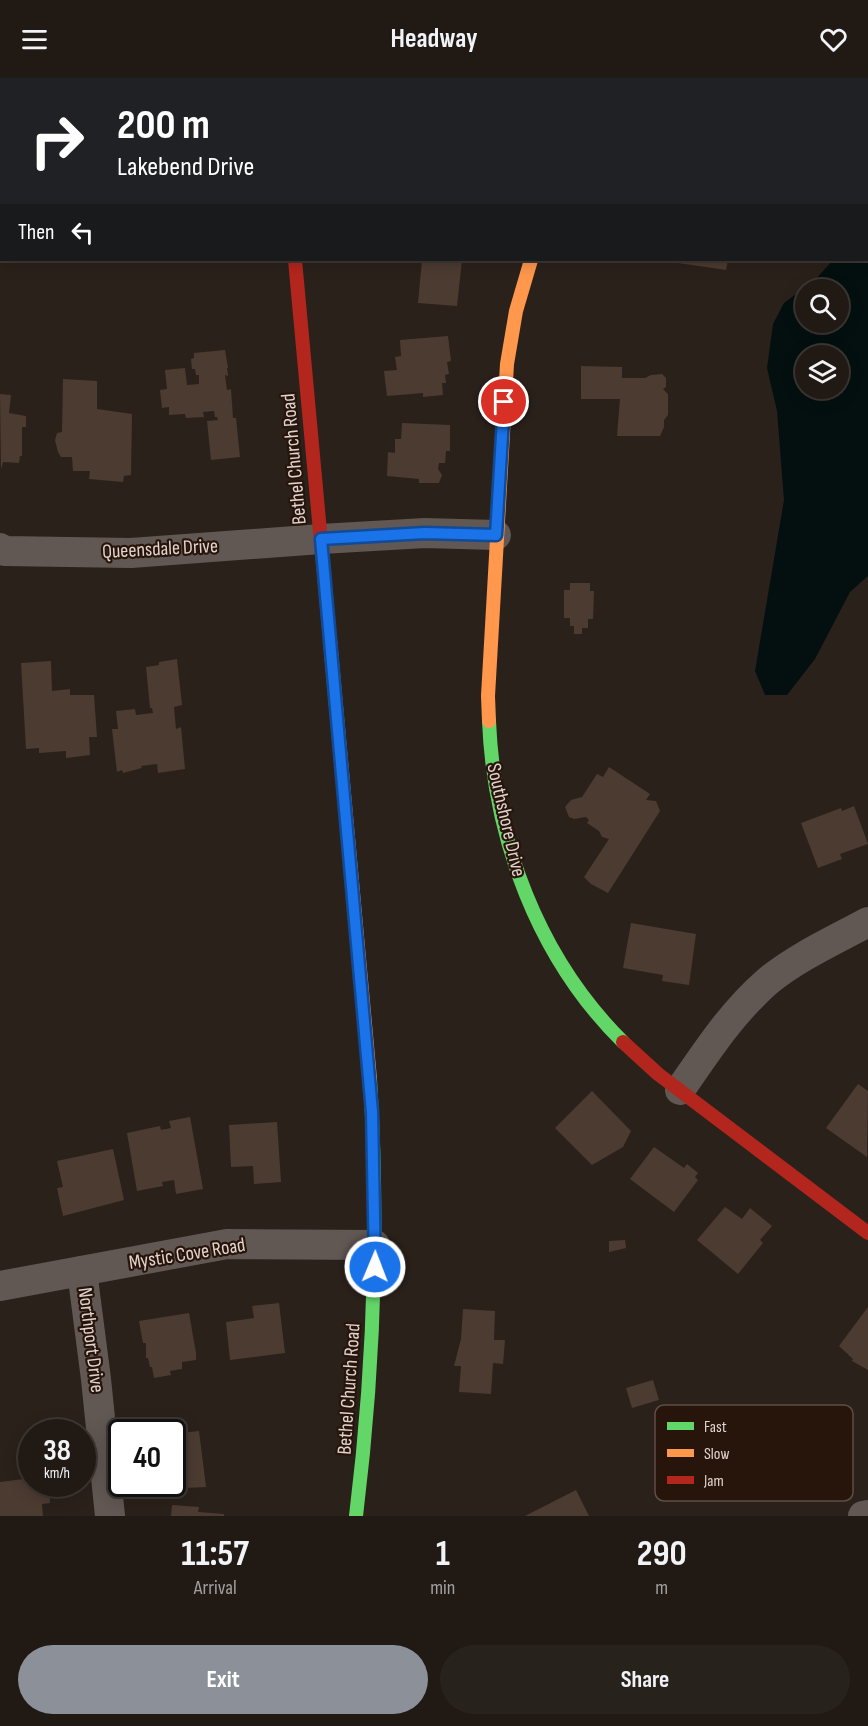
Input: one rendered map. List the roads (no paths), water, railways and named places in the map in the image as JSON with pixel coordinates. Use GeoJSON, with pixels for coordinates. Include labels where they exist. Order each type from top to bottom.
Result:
{"type":"FeatureCollection","features":[{"type":"Feature","properties":{"kind":"street","name":"Bethel Church Road"},"geometry":{"type":"LineString","coordinates":[[295,261],[372,1112],[375,1245],[373,1358],[366,1446],[356,1516]]}},
{"type":"Feature","properties":{"kind":"street","name":"Southshore Drive"},"geometry":{"type":"LineString","coordinates":[[531,261],[516,303],[509,348],[488,696],[489,741],[494,783],[505,834],[523,887],[547,936],[573,981],[597,1013],[640,1059],[868,1233]]}},
{"type":"Feature","properties":{"kind":"street","name":"Queensdale Drive"},"geometry":{"type":"LineString","coordinates":[[0,548],[6,551],[132,553],[425,533],[496,535]]}},
{"type":"Feature","properties":{"kind":"street"},"geometry":{"type":"LineString","coordinates":[[680,1090],[726,1023],[749,998],[796,962],[868,922]]}},
{"type":"Feature","properties":{"kind":"street","name":"Mystic Cove Road"},"geometry":{"type":"LineString","coordinates":[[0,1286],[227,1244],[375,1245]]}},
{"type":"Feature","properties":{"kind":"street","name":"Northport Drive"},"geometry":{"type":"LineString","coordinates":[[82,1271],[110,1516]]}},
{"type":"Feature","properties":{"kind":"street"},"geometry":{"type":"LineString","coordinates":[[863,1516],[868,1515]]}}]}
